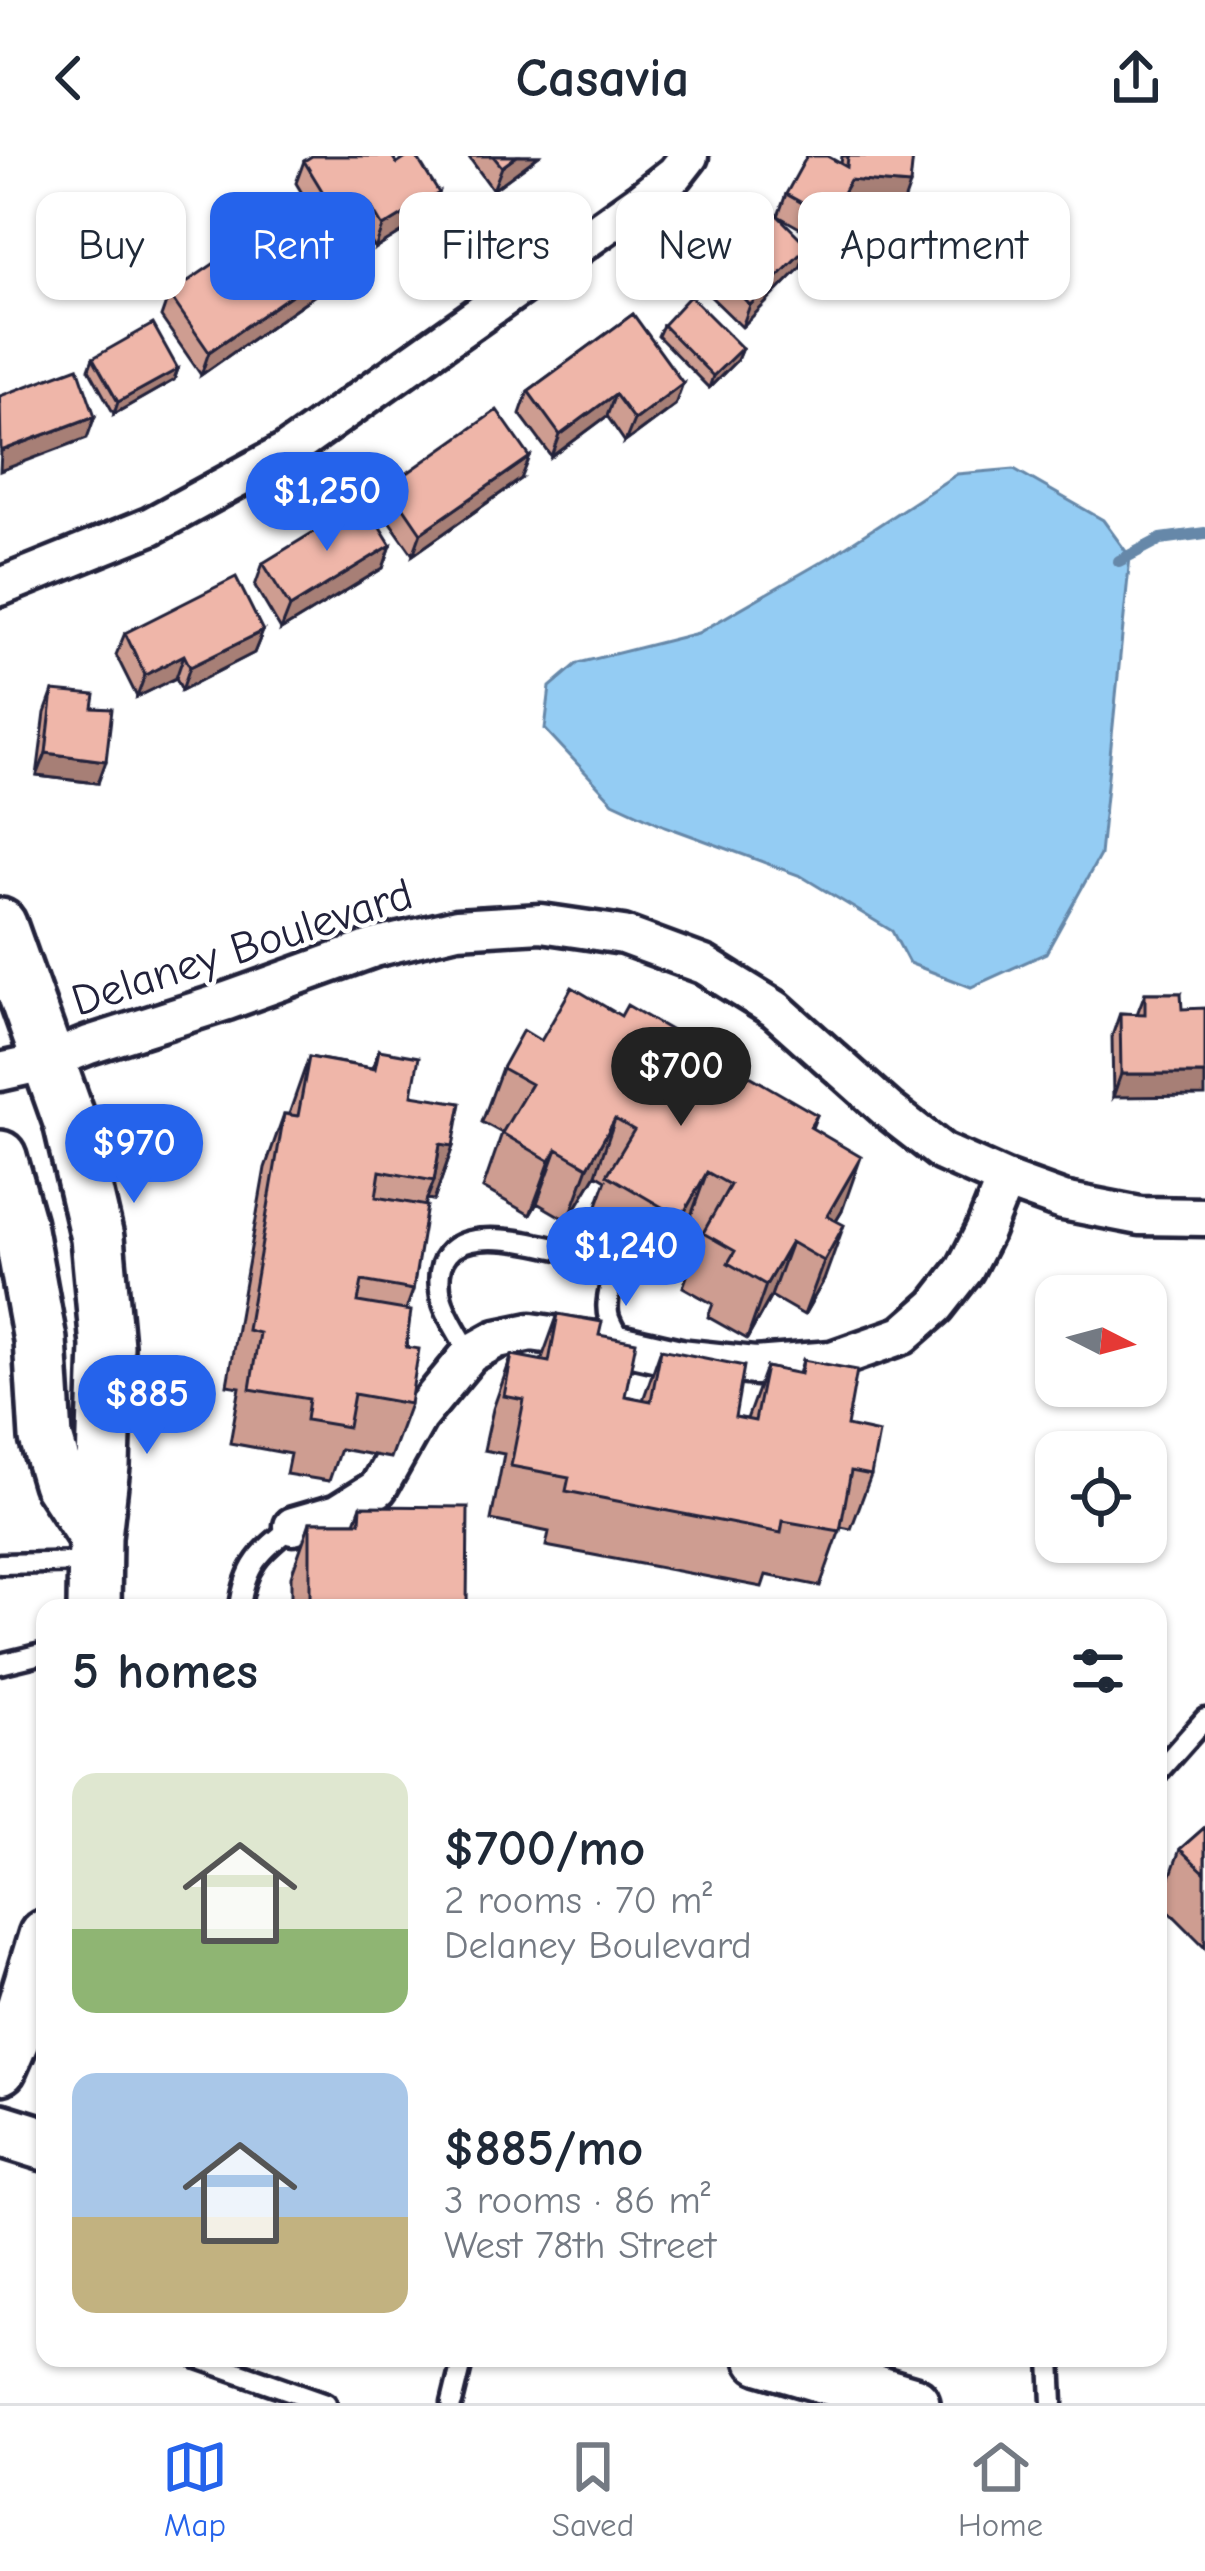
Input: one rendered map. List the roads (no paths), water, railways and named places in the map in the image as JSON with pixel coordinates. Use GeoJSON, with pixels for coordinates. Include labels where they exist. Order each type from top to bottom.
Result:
{"type":"FeatureCollection","features":[{"type":"Feature","properties":{"kind":"street"},"geometry":{"type":"LineString","coordinates":[[0,587],[151,526],[285,454],[642,200],[675,174],[688,156]]}},
{"type":"Feature","properties":{"kind":"street","name":"Delaney Boulevard"},"geometry":{"type":"LineString","coordinates":[[23,1068],[374,949],[457,928],[541,923],[623,935],[704,965],[775,1009],[888,1111],[942,1152],[1004,1180],[1064,1201],[1140,1216],[1205,1216]]}},
{"type":"Feature","properties":{"kind":"street"},"geometry":{"type":"LineString","coordinates":[[0,926],[23,1068],[70,1122],[97,1238],[107,1346],[104,1466],[94,1569]]}},
{"type":"Feature","properties":{"kind":"street"},"geometry":{"type":"LineString","coordinates":[[0,1157],[19,1224],[40,1340],[46,1438],[94,1569]]}},
{"type":"Feature","properties":{"kind":"street"},"geometry":{"type":"LineString","coordinates":[[293,1526],[338,1513],[378,1488],[418,1417],[470,1354],[497,1339],[531,1332],[755,1366],[832,1360],[903,1335],[936,1306],[965,1269],[1004,1180]]}},
{"type":"Feature","properties":{"kind":"street"},"geometry":{"type":"LineString","coordinates":[[0,2068],[36,1965]]}},
{"type":"Feature","properties":{"kind":"street"},"geometry":{"type":"LineString","coordinates":[[0,2130],[36,2141]]}},
{"type":"Feature","properties":{"kind":"street"},"geometry":{"type":"LineString","coordinates":[[783,2367],[818,2382],[914,2403]]}},
{"type":"Feature","properties":{"kind":"lane"},"geometry":{"type":"LineString","coordinates":[[470,1354],[441,1299],[441,1271],[456,1245],[475,1238],[605,1262],[612,1274],[607,1314],[623,1345]]}},
{"type":"Feature","properties":{"kind":"lane"},"geometry":{"type":"LineString","coordinates":[[241,1599],[251,1564],[293,1526]]}},
{"type":"Feature","properties":{"kind":"lane"},"geometry":{"type":"LineString","coordinates":[[0,1564],[94,1569]]}},
{"type":"Feature","properties":{"kind":"lane"},"geometry":{"type":"LineString","coordinates":[[0,1664],[36,1655]]}},
{"type":"Feature","properties":{"kind":"lane"},"geometry":{"type":"LineString","coordinates":[[1167,1762],[1205,1718]]}},
{"type":"Feature","properties":{"kind":"lane"},"geometry":{"type":"LineString","coordinates":[[224,2367],[326,2403]]}},
{"type":"Feature","properties":{"kind":"lane"},"geometry":{"type":"LineString","coordinates":[[452,2403],[461,2367]]}},
{"type":"Feature","properties":{"kind":"lane"},"geometry":{"type":"LineString","coordinates":[[1051,2367],[1053,2403]]}},
{"type":"Feature","properties":{"kind":"water"},"geometry":{"type":"Polygon","coordinates":[[[1014,469],[1103,520],[1130,557],[1100,855],[1046,953],[971,987],[909,963],[892,931],[801,876],[613,802],[545,729],[550,687],[578,663],[698,633],[830,557],[957,474],[1014,469]]]}},
{"type":"Feature","properties":{"kind":"waterway"},"geometry":{"type":"LineString","coordinates":[[1119,561],[1161,539],[1205,533]]}}]}
